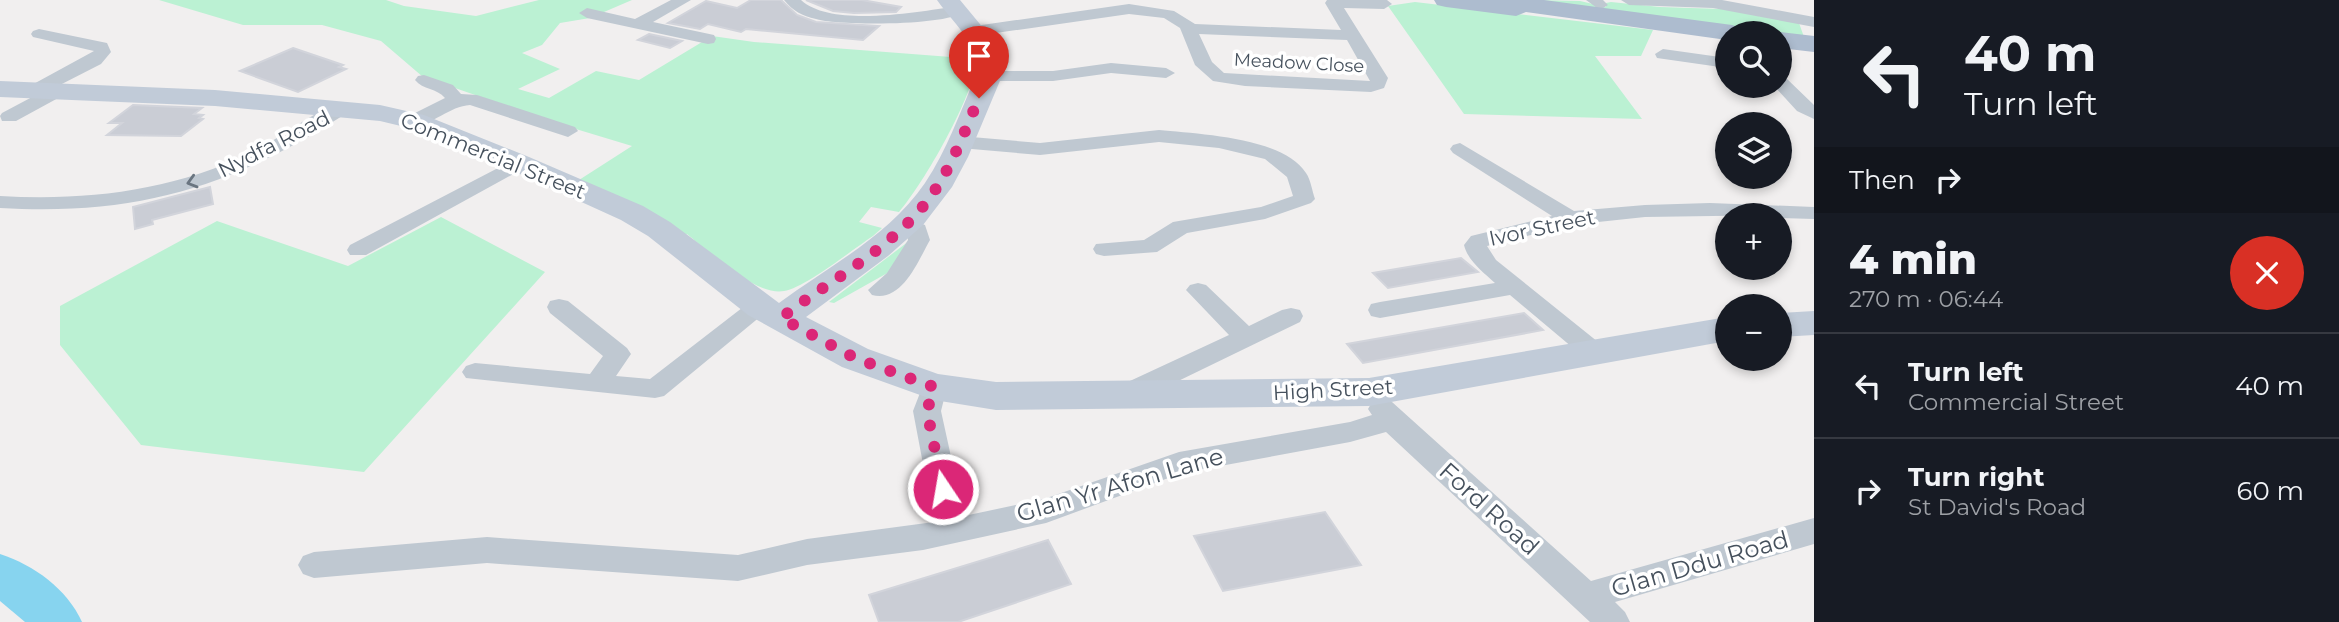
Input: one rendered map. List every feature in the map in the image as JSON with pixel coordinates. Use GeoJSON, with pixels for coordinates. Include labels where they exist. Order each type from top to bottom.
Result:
{"type":"FeatureCollection","features":[{"type":"Feature","properties":{"kind":"main road"},"geometry":{"type":"LineString","coordinates":[[1446,0],[1502,3],[1583,17],[1597,7],[1715,30]]}},
{"type":"Feature","properties":{"kind":"main road"},"geometry":{"type":"LineString","coordinates":[[771,312],[884,244],[906,225],[941,180],[989,76],[990,59],[960,14]]}},
{"type":"Feature","properties":{"kind":"main road"},"geometry":{"type":"LineString","coordinates":[[1792,32],[1814,44]]}},
{"type":"Feature","properties":{"kind":"main road","name":"Commercial Street"},"geometry":{"type":"LineString","coordinates":[[0,89],[215,98],[380,113],[414,121],[632,212],[771,312],[855,358],[934,387]]}},
{"type":"Feature","properties":{"kind":"main road"},"geometry":{"type":"LineString","coordinates":[[1792,325],[1814,323]]}},
{"type":"Feature","properties":{"kind":"main road","name":"High Street"},"geometry":{"type":"LineString","coordinates":[[934,387],[996,396],[1123,396],[1380,406],[1594,352],[1715,332]]}},
{"type":"Feature","properties":{"kind":"street"},"geometry":{"type":"LineString","coordinates":[[639,23],[683,0]]}},
{"type":"Feature","properties":{"kind":"street","name":"Meadow Close"},"geometry":{"type":"LineString","coordinates":[[792,0],[796,7],[809,13],[854,19],[1129,9],[1168,14],[1190,29],[1353,35]]}},
{"type":"Feature","properties":{"kind":"street"},"geometry":{"type":"LineString","coordinates":[[1629,0],[1713,4],[1763,21]]}},
{"type":"Feature","properties":{"kind":"street"},"geometry":{"type":"LineString","coordinates":[[1785,21],[1788,0]]}},
{"type":"Feature","properties":{"kind":"street","name":"Meadow Close"},"geometry":{"type":"LineString","coordinates":[[1190,29],[1204,65],[1219,77],[1245,81],[1375,86],[1379,78],[1333,3],[1384,4]]}},
{"type":"Feature","properties":{"kind":"street"},"geometry":{"type":"LineString","coordinates":[[587,13],[708,39]]}},
{"type":"Feature","properties":{"kind":"street"},"geometry":{"type":"LineString","coordinates":[[1792,26],[1814,22]]}},
{"type":"Feature","properties":{"kind":"street"},"geometry":{"type":"LineString","coordinates":[[9,117],[103,52],[101,47],[39,34]]}},
{"type":"Feature","properties":{"kind":"street"},"geometry":{"type":"LineString","coordinates":[[1663,54],[1715,62]]}},
{"type":"Feature","properties":{"kind":"street"},"geometry":{"type":"LineString","coordinates":[[989,76],[1053,76],[1111,68],[1166,73]]}},
{"type":"Feature","properties":{"kind":"street"},"geometry":{"type":"LineString","coordinates":[[424,80],[447,89],[456,100]]}},
{"type":"Feature","properties":{"kind":"street"},"geometry":{"type":"LineString","coordinates":[[1792,86],[1814,91]]}},
{"type":"Feature","properties":{"kind":"street"},"geometry":{"type":"LineString","coordinates":[[1792,95],[1814,113]]}},
{"type":"Feature","properties":{"kind":"street"},"geometry":{"type":"LineString","coordinates":[[414,121],[456,100],[471,99],[568,131]]}},
{"type":"Feature","properties":{"kind":"street","name":"Nydfa Road"},"geometry":{"type":"LineString","coordinates":[[0,202],[86,202],[127,198],[166,189],[246,163],[341,109]]}},
{"type":"Feature","properties":{"kind":"street"},"geometry":{"type":"LineString","coordinates":[[960,142],[1040,149],[1159,136],[1207,140],[1272,155],[1297,175],[1304,199],[1265,213],[1181,227],[1149,247],[1104,249]]}},
{"type":"Feature","properties":{"kind":"street"},"geometry":{"type":"LineString","coordinates":[[1460,149],[1570,218]]}},
{"type":"Feature","properties":{"kind":"street"},"geometry":{"type":"LineString","coordinates":[[358,250],[519,163]]}},
{"type":"Feature","properties":{"kind":"street","name":"Ivor Street"},"geometry":{"type":"LineString","coordinates":[[1594,352],[1488,265],[1475,245],[1479,241],[1570,218],[1710,209],[1814,213]]}},
{"type":"Feature","properties":{"kind":"street"},"geometry":{"type":"LineString","coordinates":[[880,290],[896,278],[919,240],[917,230],[906,225]]}},
{"type":"Feature","properties":{"kind":"street"},"geometry":{"type":"LineString","coordinates":[[1380,310],[1517,287]]}},
{"type":"Feature","properties":{"kind":"street"},"geometry":{"type":"LineString","coordinates":[[1198,290],[1246,338]]}},
{"type":"Feature","properties":{"kind":"street"},"geometry":{"type":"LineString","coordinates":[[559,307],[618,354],[597,384]]}},
{"type":"Feature","properties":{"kind":"street"},"geometry":{"type":"LineString","coordinates":[[475,372],[655,389],[771,312]]}},
{"type":"Feature","properties":{"kind":"street"},"geometry":{"type":"LineString","coordinates":[[1123,396],[1291,316]]}},
{"type":"Feature","properties":{"kind":"street"},"geometry":{"type":"LineString","coordinates":[[934,387],[927,411],[951,529]]}},
{"type":"Feature","properties":{"kind":"street","name":"Glan Yr Afon Lane"},"geometry":{"type":"LineString","coordinates":[[314,565],[487,550],[738,568],[807,552],[923,537],[1046,511],[1179,463],[1350,432],[1380,406]]}},
{"type":"Feature","properties":{"kind":"street","name":"Ford Road"},"geometry":{"type":"LineString","coordinates":[[1380,406],[1613,622]]}},
{"type":"Feature","properties":{"kind":"street","name":"Glan Ddu Road"},"geometry":{"type":"LineString","coordinates":[[1585,597],[1814,531]]}},
{"type":"Feature","properties":{"kind":"green space"},"geometry":{"type":"Polygon","coordinates":[[[159,0],[386,0],[404,6],[476,16],[539,0],[632,0],[590,18],[560,23],[542,45],[522,53],[560,69],[518,89],[549,98],[596,71],[639,80],[712,36],[754,42],[977,59],[974,75],[958,116],[921,181],[899,212],[871,207],[859,222],[882,228],[873,236],[804,283],[784,291],[772,291],[746,280],[687,234],[683,236],[579,180],[632,146],[423,77],[381,41],[322,25],[243,25],[159,0]]]}},
{"type":"Feature","properties":{"kind":"green space"},"geometry":{"type":"Polygon","coordinates":[[[1532,0],[1580,1],[1606,7],[1606,3],[1611,2],[1722,9],[1788,21],[1715,21],[1715,27],[1532,0]]]}},
{"type":"Feature","properties":{"kind":"green space"},"geometry":{"type":"Polygon","coordinates":[[[1415,2],[1653,30],[1641,56],[1595,56],[1642,119],[1464,114],[1388,6],[1415,2]]]}},
{"type":"Feature","properties":{"kind":"green space"},"geometry":{"type":"Polygon","coordinates":[[[1792,22],[1799,23],[1804,37],[1792,36],[1792,22]]]}},
{"type":"Feature","properties":{"kind":"green space"},"geometry":{"type":"Polygon","coordinates":[[[441,217],[545,272],[364,472],[141,445],[60,345],[60,306],[217,221],[348,266],[441,217]]]}},
{"type":"Feature","properties":{"kind":"green space"},"geometry":{"type":"Polygon","coordinates":[[[913,238],[891,271],[834,303],[829,302],[913,238]]]}},
{"type":"Feature","properties":{"kind":"building"},"geometry":{"type":"Polygon","coordinates":[[[751,0],[781,0],[797,15],[816,22],[879,26],[863,40],[746,29],[741,32],[708,24],[700,29],[668,23],[706,1],[737,8],[751,0]]]}},
{"type":"Feature","properties":{"kind":"building"},"geometry":{"type":"Polygon","coordinates":[[[806,0],[862,0],[901,7],[896,12],[854,13],[833,11],[806,0]]]}},
{"type":"Feature","properties":{"kind":"building"},"geometry":{"type":"Polygon","coordinates":[[[649,34],[682,41],[670,48],[638,40],[649,34]]]}},
{"type":"Feature","properties":{"kind":"building"},"geometry":{"type":"Polygon","coordinates":[[[293,48],[343,65],[339,67],[346,69],[298,92],[240,71],[293,48]]]}},
{"type":"Feature","properties":{"kind":"building"},"geometry":{"type":"Polygon","coordinates":[[[133,105],[202,108],[194,114],[203,115],[199,118],[203,119],[181,136],[107,135],[122,123],[109,123],[133,105]]]}},
{"type":"Feature","properties":{"kind":"building"},"geometry":{"type":"Polygon","coordinates":[[[210,187],[213,204],[152,220],[153,224],[135,229],[133,207],[210,187]]]}},
{"type":"Feature","properties":{"kind":"building"},"geometry":{"type":"Polygon","coordinates":[[[1461,258],[1478,272],[1388,288],[1373,273],[1461,258]]]}},
{"type":"Feature","properties":{"kind":"building"},"geometry":{"type":"Polygon","coordinates":[[[1524,313],[1543,330],[1363,363],[1347,344],[1524,313]]]}},
{"type":"Feature","properties":{"kind":"building"},"geometry":{"type":"Polygon","coordinates":[[[1325,512],[1361,565],[1223,591],[1194,536],[1325,512]]]}},
{"type":"Feature","properties":{"kind":"building"},"geometry":{"type":"Polygon","coordinates":[[[1048,540],[1071,584],[958,622],[879,622],[869,595],[1048,540]]]}},
{"type":"Feature","properties":{"kind":"waterway"},"geometry":{"type":"LineString","coordinates":[[0,574],[35,598],[57,622]]}},
{"type":"Feature","properties":{"kind":"route"},"geometry":{"type":"LineString","coordinates":[[943,489],[927,411],[934,387],[855,358],[781,318],[884,244],[906,225],[941,180],[979,98]]}}]}
